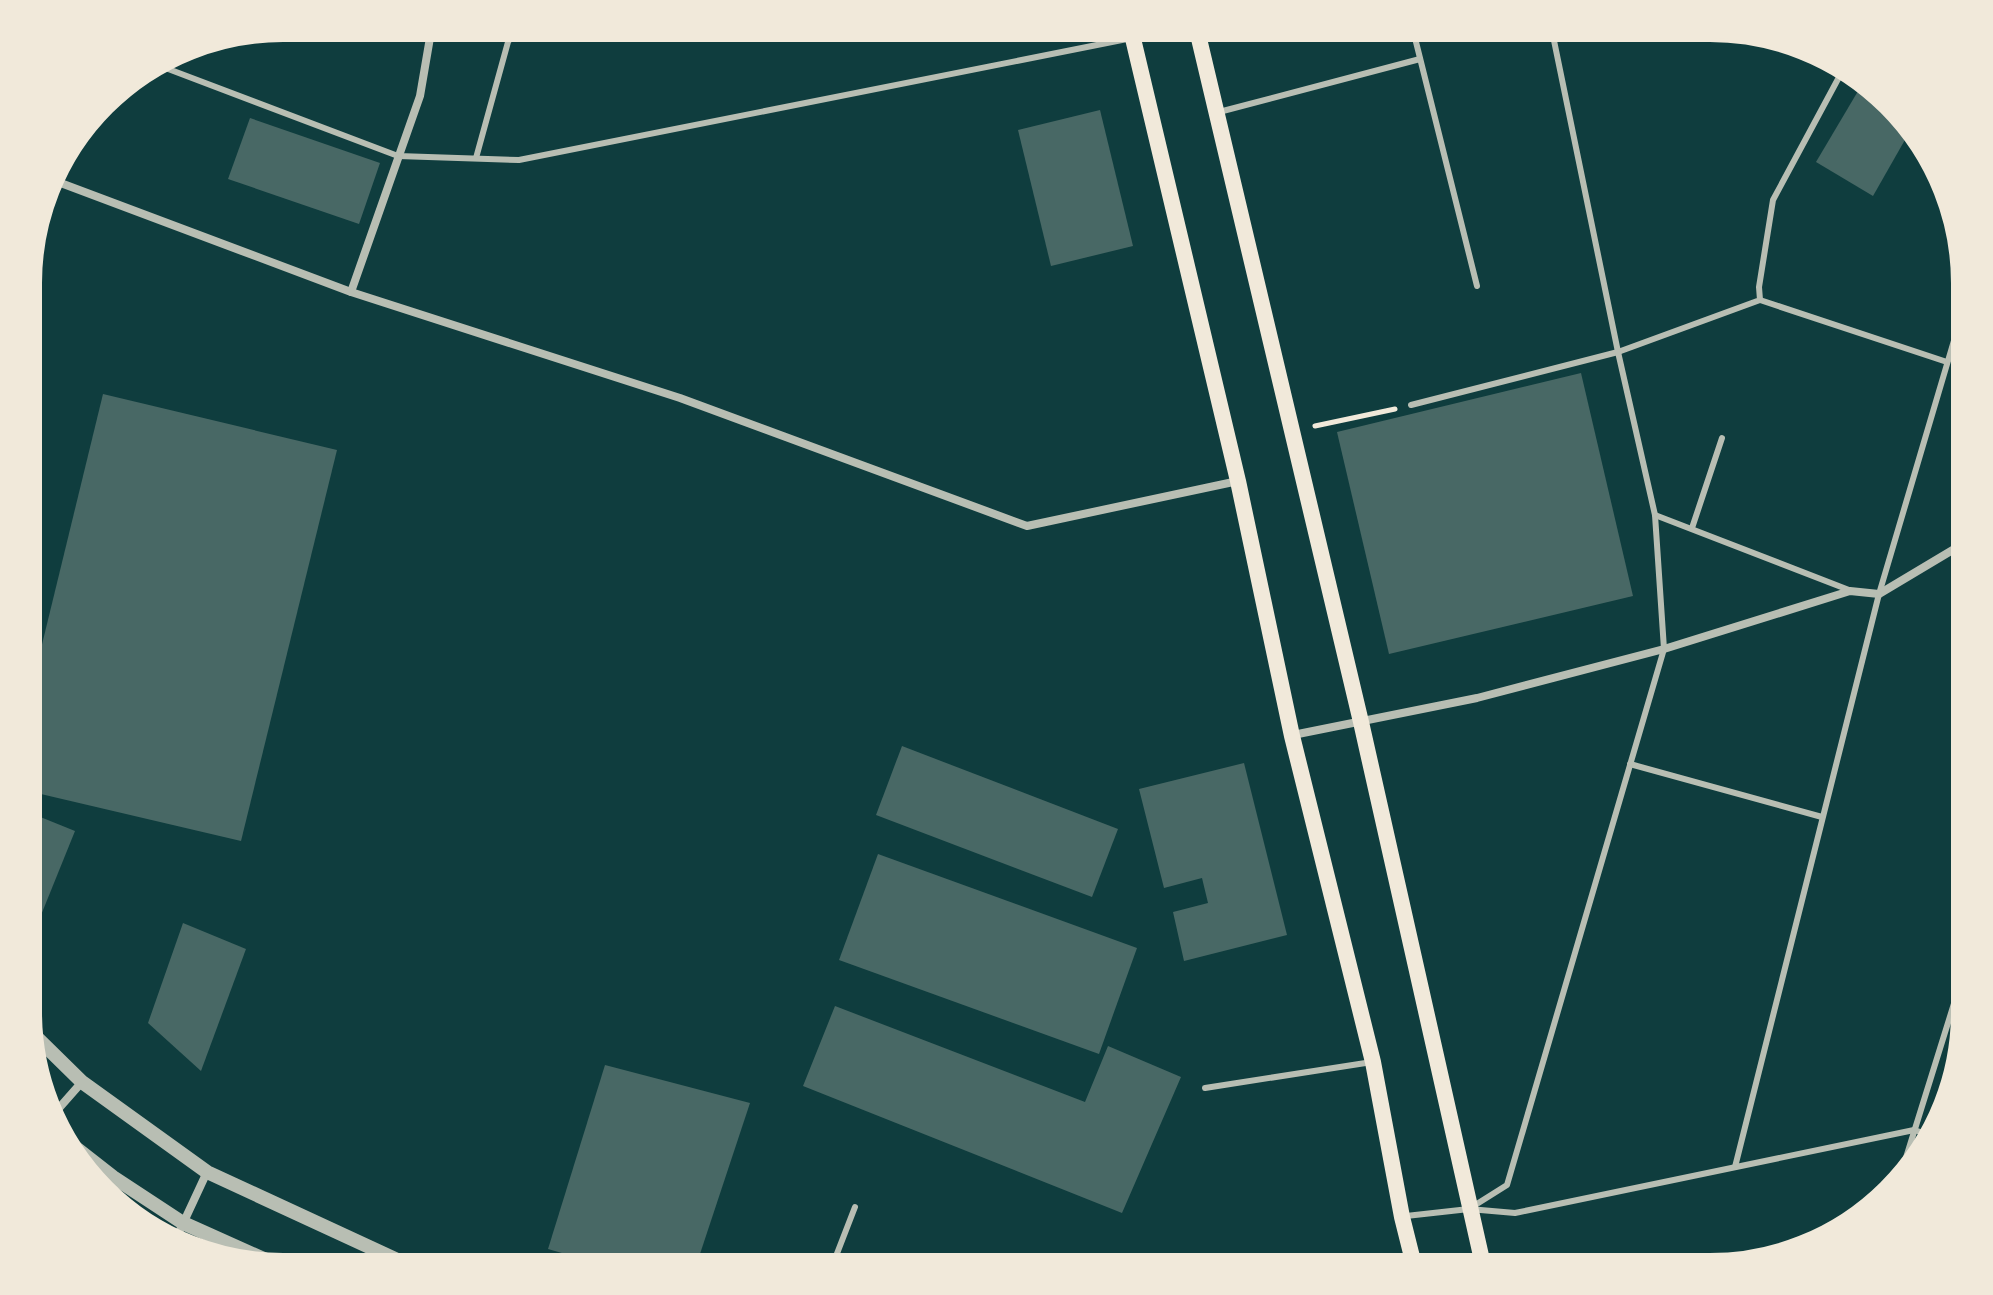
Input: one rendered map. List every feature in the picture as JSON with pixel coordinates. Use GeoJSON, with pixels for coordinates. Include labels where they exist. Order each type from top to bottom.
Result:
{"type":"FeatureCollection","features":[{"type":"Feature","properties":{"kind":"main road"},"geometry":{"type":"LineString","coordinates":[[1133,40],[1238,481],[1292,736],[1373,1062],[1411,1254]]}},
{"type":"Feature","properties":{"kind":"main road"},"geometry":{"type":"LineString","coordinates":[[1199,40],[1361,722],[1480,1254]]}},
{"type":"Feature","properties":{"kind":"street"},"geometry":{"type":"LineString","coordinates":[[351,292],[420,96],[430,40]]}},
{"type":"Feature","properties":{"kind":"street"},"geometry":{"type":"LineString","coordinates":[[61,183],[351,292],[680,398],[1027,526],[1238,481]]}},
{"type":"Feature","properties":{"kind":"street"},"geometry":{"type":"LineString","coordinates":[[1292,736],[1477,698],[1664,649],[1850,591],[1879,594],[1952,550]]}},
{"type":"Feature","properties":{"kind":"street"},"geometry":{"type":"LineString","coordinates":[[42,1043],[82,1082],[207,1172],[387,1255]]}},
{"type":"Feature","properties":{"kind":"street"},"geometry":{"type":"LineString","coordinates":[[59,1108],[82,1082]]}},
{"type":"Feature","properties":{"kind":"street"},"geometry":{"type":"LineString","coordinates":[[89,1158],[183,1223],[250,1253]]}},
{"type":"Feature","properties":{"kind":"street"},"geometry":{"type":"LineString","coordinates":[[179,1231],[207,1172]]}},
{"type":"Feature","properties":{"kind":"lane"},"geometry":{"type":"LineString","coordinates":[[476,158],[509,40]]}},
{"type":"Feature","properties":{"kind":"lane"},"geometry":{"type":"LineString","coordinates":[[168,70],[398,156],[519,160],[1093,40]]}},
{"type":"Feature","properties":{"kind":"lane"},"geometry":{"type":"LineString","coordinates":[[1415,40],[1477,286]]}},
{"type":"Feature","properties":{"kind":"lane"},"geometry":{"type":"LineString","coordinates":[[1469,1209],[1507,1185],[1664,649],[1655,515],[1554,40]]}},
{"type":"Feature","properties":{"kind":"lane"},"geometry":{"type":"LineString","coordinates":[[1215,113],[1420,59]]}},
{"type":"Feature","properties":{"kind":"lane"},"geometry":{"type":"LineString","coordinates":[[1760,300],[1759,287],[1773,200],[1839,77]]}},
{"type":"Feature","properties":{"kind":"lane"},"geometry":{"type":"LineString","coordinates":[[1411,405],[1618,352],[1760,300],[1947,362]]}},
{"type":"Feature","properties":{"kind":"lane"},"geometry":{"type":"LineString","coordinates":[[1735,1167],[1879,594],[1952,346]]}},
{"type":"Feature","properties":{"kind":"lane"},"geometry":{"type":"LineString","coordinates":[[1692,528],[1722,438]]}},
{"type":"Feature","properties":{"kind":"lane"},"geometry":{"type":"LineString","coordinates":[[1655,515],[1850,591]]}},
{"type":"Feature","properties":{"kind":"lane"},"geometry":{"type":"LineString","coordinates":[[1630,764],[1822,817]]}},
{"type":"Feature","properties":{"kind":"lane"},"geometry":{"type":"LineString","coordinates":[[1907,1154],[1952,1009]]}},
{"type":"Feature","properties":{"kind":"lane"},"geometry":{"type":"LineString","coordinates":[[1205,1088],[1373,1062]]}},
{"type":"Feature","properties":{"kind":"lane"},"geometry":{"type":"LineString","coordinates":[[1402,1217],[1469,1209],[1515,1213],[1914,1130],[1921,1132]]}},
{"type":"Feature","properties":{"kind":"lane"},"geometry":{"type":"LineString","coordinates":[[837,1255],[855,1207]]}},
{"type":"Feature","properties":{"kind":"path"},"geometry":{"type":"LineString","coordinates":[[1292,431],[1411,405]]}},
{"type":"Feature","properties":{"kind":"building"},"geometry":{"type":"Polygon","coordinates":[[[1858,91],[1893,123],[1905,139],[1873,196],[1816,162],[1858,91]]]}},
{"type":"Feature","properties":{"kind":"building"},"geometry":{"type":"Polygon","coordinates":[[[1100,110],[1133,246],[1051,266],[1018,130],[1100,110]]]}},
{"type":"Feature","properties":{"kind":"building"},"geometry":{"type":"Polygon","coordinates":[[[250,118],[380,163],[359,224],[228,179],[250,118]]]}},
{"type":"Feature","properties":{"kind":"building"},"geometry":{"type":"Polygon","coordinates":[[[1581,373],[1633,596],[1389,654],[1337,432],[1581,373]]]}},
{"type":"Feature","properties":{"kind":"building"},"geometry":{"type":"Polygon","coordinates":[[[103,394],[337,450],[241,841],[40,794],[40,653],[103,394]]]}},
{"type":"Feature","properties":{"kind":"building"},"geometry":{"type":"Polygon","coordinates":[[[902,746],[1118,829],[1092,897],[876,815],[902,746]]]}},
{"type":"Feature","properties":{"kind":"building"},"geometry":{"type":"Polygon","coordinates":[[[1244,763],[1287,935],[1184,961],[1173,912],[1208,903],[1202,878],[1164,888],[1139,789],[1244,763]]]}},
{"type":"Feature","properties":{"kind":"building"},"geometry":{"type":"Polygon","coordinates":[[[40,817],[75,831],[40,918],[40,817]]]}},
{"type":"Feature","properties":{"kind":"building"},"geometry":{"type":"Polygon","coordinates":[[[878,854],[1137,948],[1099,1054],[839,960],[878,854]]]}},
{"type":"Feature","properties":{"kind":"building"},"geometry":{"type":"Polygon","coordinates":[[[183,923],[246,949],[201,1071],[148,1023],[183,923]]]}},
{"type":"Feature","properties":{"kind":"building"},"geometry":{"type":"Polygon","coordinates":[[[835,1006],[1085,1102],[1108,1046],[1181,1077],[1122,1213],[803,1086],[835,1006]]]}},
{"type":"Feature","properties":{"kind":"building"},"geometry":{"type":"Polygon","coordinates":[[[605,1065],[750,1103],[700,1255],[568,1255],[548,1249],[605,1065]]]}}]}
